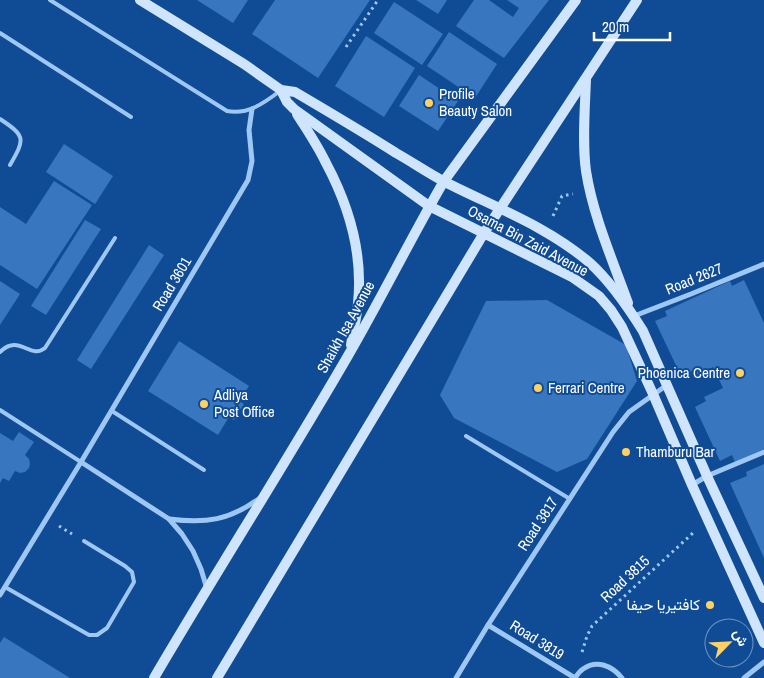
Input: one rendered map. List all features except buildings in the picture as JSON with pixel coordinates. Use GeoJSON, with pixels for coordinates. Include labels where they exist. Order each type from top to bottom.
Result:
{"type":"FeatureCollection","features":[{"type":"Feature","properties":{"kind":"main road","name":"Osama Bin Zaid Avenue"},"geometry":{"type":"LineString","coordinates":[[140,0],[244,64],[281,90],[296,92],[444,181],[546,231],[591,264],[611,285],[643,331],[707,476],[764,598]]}},
{"type":"Feature","properties":{"kind":"main road","name":"Shaikh Isa Avenue"},"geometry":{"type":"LineString","coordinates":[[154,678],[350,353],[444,181],[576,0]]}},
{"type":"Feature","properties":{"kind":"main road"},"geometry":{"type":"LineString","coordinates":[[217,678],[500,207],[637,0]]}},
{"type":"Feature","properties":{"kind":"main road"},"geometry":{"type":"LineString","coordinates":[[586,78],[584,128],[586,171],[599,223],[633,315]]}},
{"type":"Feature","properties":{"kind":"main road","name":"Osama Bin Zaid Avenue"},"geometry":{"type":"LineString","coordinates":[[281,90],[287,102],[294,109],[429,206],[572,277],[598,296],[611,310],[622,327],[653,394],[707,520],[764,643]]}},
{"type":"Feature","properties":{"kind":"main road"},"geometry":{"type":"LineString","coordinates":[[294,109],[326,162],[342,195],[353,230],[358,267],[358,303],[350,353]]}},
{"type":"Feature","properties":{"kind":"street","name":"Road 3601"},"geometry":{"type":"LineString","coordinates":[[0,595],[112,411],[248,180],[252,161],[249,130],[252,109]]}},
{"type":"Feature","properties":{"kind":"street","name":"Road 2627"},"geometry":{"type":"LineString","coordinates":[[633,315],[764,264]]}},
{"type":"Feature","properties":{"kind":"street","name":"Road 3817"},"geometry":{"type":"LineString","coordinates":[[456,678],[488,625],[614,432],[629,412],[667,385]]}},
{"type":"Feature","properties":{"kind":"street"},"geometry":{"type":"LineString","coordinates":[[692,485],[707,476],[764,452]]}},
{"type":"Feature","properties":{"kind":"street"},"geometry":{"type":"LineString","coordinates":[[81,462],[169,519],[193,551],[207,589]]}},
{"type":"Feature","properties":{"kind":"street"},"geometry":{"type":"LineString","coordinates":[[169,519],[189,521],[216,519],[230,515],[248,506],[264,494]]}},
{"type":"Feature","properties":{"kind":"street","name":"Road 3819"},"geometry":{"type":"LineString","coordinates":[[488,625],[575,678],[582,669]]}},
{"type":"Feature","properties":{"kind":"street"},"geometry":{"type":"LineString","coordinates":[[744,678],[764,662]]}},
{"type":"Feature","properties":{"kind":"street"},"geometry":{"type":"LineString","coordinates":[[582,669],[591,665],[601,664],[610,667],[622,678]]}},
{"type":"Feature","properties":{"kind":"lane"},"geometry":{"type":"LineString","coordinates":[[50,0],[227,111],[242,112],[252,109],[281,90]]}},
{"type":"Feature","properties":{"kind":"lane"},"geometry":{"type":"LineString","coordinates":[[0,34],[131,117]]}},
{"type":"Feature","properties":{"kind":"lane"},"geometry":{"type":"LineString","coordinates":[[0,119],[14,128],[20,137],[20,149],[10,165]]}},
{"type":"Feature","properties":{"kind":"lane"},"geometry":{"type":"LineString","coordinates":[[0,352],[4,348],[15,345],[38,352],[45,348],[114,238]]}},
{"type":"Feature","properties":{"kind":"lane"},"geometry":{"type":"LineString","coordinates":[[0,410],[81,462]]}},
{"type":"Feature","properties":{"kind":"lane"},"geometry":{"type":"LineString","coordinates":[[112,411],[204,470]]}},
{"type":"Feature","properties":{"kind":"lane"},"geometry":{"type":"LineString","coordinates":[[466,436],[570,499]]}},
{"type":"Feature","properties":{"kind":"lane"},"geometry":{"type":"LineString","coordinates":[[5,587],[89,635],[97,635],[107,628],[134,582],[132,572],[125,566],[84,541]]}},
{"type":"Feature","properties":{"kind":"path"},"geometry":{"type":"LineString","coordinates":[[346,48],[378,0]]}},
{"type":"Feature","properties":{"kind":"path"},"geometry":{"type":"LineString","coordinates":[[47,519],[84,541]]}},
{"type":"Feature","properties":{"kind":"path","name":"Road 3815"},"geometry":{"type":"LineString","coordinates":[[582,669],[583,646],[592,626],[707,520]]}},
{"type":"Feature","properties":{"kind":"place","name":"Profile Beauty Salon"},"geometry":{"type":"Point","coordinates":[429,103]}},
{"type":"Feature","properties":{"kind":"place","name":"Phoenica Centre"},"geometry":{"type":"Point","coordinates":[740,373]}},
{"type":"Feature","properties":{"kind":"place","name":"Ferrari Centre"},"geometry":{"type":"Point","coordinates":[538,388]}},
{"type":"Feature","properties":{"kind":"place","name":"Adliya Post Office"},"geometry":{"type":"Point","coordinates":[204,404]}},
{"type":"Feature","properties":{"kind":"place","name":"Thamburu Bar"},"geometry":{"type":"Point","coordinates":[626,452]}},
{"type":"Feature","properties":{"kind":"place","name":"كافتيريا حيفا"},"geometry":{"type":"Point","coordinates":[710,605]}}]}
